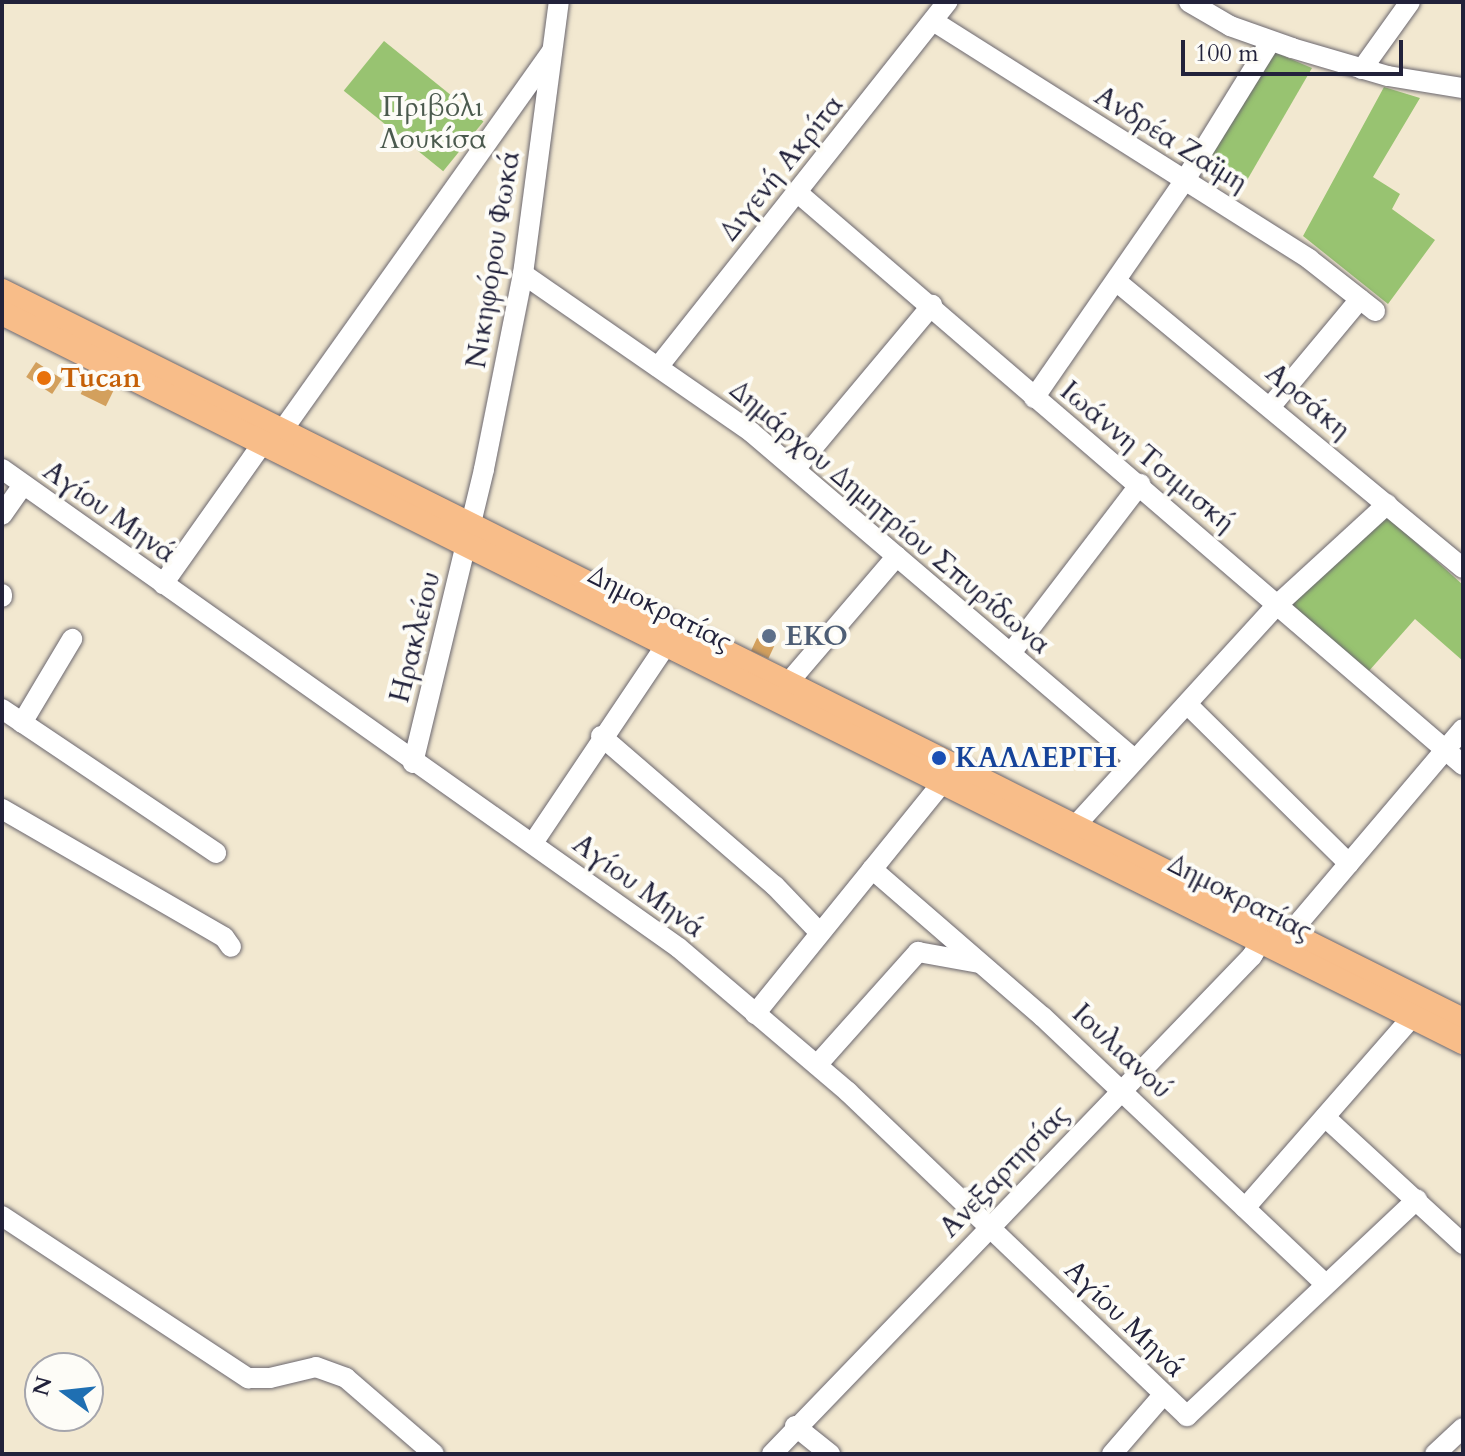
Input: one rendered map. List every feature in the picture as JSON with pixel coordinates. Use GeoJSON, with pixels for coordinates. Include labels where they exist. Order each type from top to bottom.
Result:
{"type":"FeatureCollection","features":[{"type":"Feature","properties":{"kind":"main road","name":"Δημοκρατίας"},"geometry":{"type":"LineString","coordinates":[[2,291],[272,437]]}},
{"type":"Feature","properties":{"kind":"main road","name":"Δημοκρατίας"},"geometry":{"type":"LineString","coordinates":[[2,313],[272,437],[468,534],[788,683],[1075,826],[1412,1017],[1463,1042]]}},
{"type":"Feature","properties":{"kind":"main road","name":"Δημοκρατίας"},"geometry":{"type":"LineString","coordinates":[[468,534],[666,645],[943,782],[1277,938],[1459,1011]]}},
{"type":"Feature","properties":{"kind":"street","name":"Νικηφόρου Φωκά"},"geometry":{"type":"LineString","coordinates":[[468,534],[523,274],[559,2]]}},
{"type":"Feature","properties":{"kind":"street","name":"Διγενή Ακρίτα"},"geometry":{"type":"LineString","coordinates":[[658,367],[947,2]]}},
{"type":"Feature","properties":{"kind":"street"},"geometry":{"type":"LineString","coordinates":[[1189,2],[1230,26],[1271,41],[1362,69],[1463,88]]}},
{"type":"Feature","properties":{"kind":"street"},"geometry":{"type":"LineString","coordinates":[[1362,69],[1410,2]]}},
{"type":"Feature","properties":{"kind":"street","name":"Ανδρέα Ζαϊμη"},"geometry":{"type":"LineString","coordinates":[[933,21],[1309,259],[1368,305],[1271,406]]}},
{"type":"Feature","properties":{"kind":"street"},"geometry":{"type":"LineString","coordinates":[[1034,398],[1185,180],[1271,41]]}},
{"type":"Feature","properties":{"kind":"street"},"geometry":{"type":"LineString","coordinates":[[163,584],[553,49]]}},
{"type":"Feature","properties":{"kind":"street","name":"Ιωάννη Τσιμισκή"},"geometry":{"type":"LineString","coordinates":[[798,193],[932,305],[1034,398],[1140,484],[1463,765]]}},
{"type":"Feature","properties":{"kind":"street","name":"Δημάρχου Δημητρίου Σπυρίδωνα"},"geometry":{"type":"LineString","coordinates":[[523,274],[658,367],[795,469],[1133,758]]}},
{"type":"Feature","properties":{"kind":"street","name":"Αρσάκη"},"geometry":{"type":"LineString","coordinates":[[1116,281],[1271,406],[1463,568]]}},
{"type":"Feature","properties":{"kind":"street"},"geometry":{"type":"LineString","coordinates":[[795,469],[932,305]]}},
{"type":"Feature","properties":{"kind":"street","name":"Αγίου Μηνά"},"geometry":{"type":"LineString","coordinates":[[2,469],[413,763],[653,927],[817,1065],[1187,1416],[1325,1284]]}},
{"type":"Feature","properties":{"kind":"street"},"geometry":{"type":"LineString","coordinates":[[1011,653],[1140,484]]}},
{"type":"Feature","properties":{"kind":"street"},"geometry":{"type":"LineString","coordinates":[[2,515],[23,485]]}},
{"type":"Feature","properties":{"kind":"street"},"geometry":{"type":"LineString","coordinates":[[1075,826],[1133,758],[1188,705],[1278,604],[1387,504]]}},
{"type":"Feature","properties":{"kind":"street","name":"Ηρακλείου"},"geometry":{"type":"LineString","coordinates":[[413,763],[468,534]]}},
{"type":"Feature","properties":{"kind":"street"},"geometry":{"type":"LineString","coordinates":[[788,683],[897,556]]}},
{"type":"Feature","properties":{"kind":"street"},"geometry":{"type":"LineString","coordinates":[[22,723],[72,639]]}},
{"type":"Feature","properties":{"kind":"street"},"geometry":{"type":"LineString","coordinates":[[533,843],[601,736],[666,645]]}},
{"type":"Feature","properties":{"kind":"street"},"geometry":{"type":"LineString","coordinates":[[1188,705],[1349,864]]}},
{"type":"Feature","properties":{"kind":"street"},"geometry":{"type":"LineString","coordinates":[[2,709],[216,853]]}},
{"type":"Feature","properties":{"kind":"street","name":"Ανεξαρτησίας"},"geometry":{"type":"LineString","coordinates":[[772,1454],[795,1426],[988,1227],[1349,864],[1463,729]]}},
{"type":"Feature","properties":{"kind":"street"},"geometry":{"type":"LineString","coordinates":[[601,736],[775,886],[820,933]]}},
{"type":"Feature","properties":{"kind":"street"},"geometry":{"type":"LineString","coordinates":[[755,1014],[943,782]]}},
{"type":"Feature","properties":{"kind":"street"},"geometry":{"type":"LineString","coordinates":[[2,809],[224,937],[231,947]]}},
{"type":"Feature","properties":{"kind":"street","name":"Ιουλιανού"},"geometry":{"type":"LineString","coordinates":[[872,869],[1122,1090],[1325,1284]]}},
{"type":"Feature","properties":{"kind":"street"},"geometry":{"type":"LineString","coordinates":[[817,1065],[918,952],[979,963]]}},
{"type":"Feature","properties":{"kind":"street"},"geometry":{"type":"LineString","coordinates":[[1245,1208],[1412,1017]]}},
{"type":"Feature","properties":{"kind":"street"},"geometry":{"type":"LineString","coordinates":[[1325,1117],[1461,1238]]}},
{"type":"Feature","properties":{"kind":"street"},"geometry":{"type":"LineString","coordinates":[[1325,1284],[1417,1199]]}},
{"type":"Feature","properties":{"kind":"street"},"geometry":{"type":"LineString","coordinates":[[2,1216],[248,1378],[259,1380],[316,1367],[346,1378],[434,1454]]}},
{"type":"Feature","properties":{"kind":"street"},"geometry":{"type":"LineString","coordinates":[[1112,1454],[1164,1394]]}},
{"type":"Feature","properties":{"kind":"street"},"geometry":{"type":"LineString","coordinates":[[795,1426],[830,1454]]}},
{"type":"Feature","properties":{"kind":"street"},"geometry":{"type":"LineString","coordinates":[[1435,1454],[1463,1428]]}},
{"type":"Feature","properties":{"kind":"green space","name":"Πριβόλι Λουκίσα"},"geometry":{"type":"Polygon","coordinates":[[[384,41],[483,122],[443,171],[344,91],[384,41]]]}},
{"type":"Feature","properties":{"kind":"green space"},"geometry":{"type":"Polygon","coordinates":[[[1274,52],[1312,68],[1239,194],[1199,171],[1274,52]]]}},
{"type":"Feature","properties":{"kind":"green space"},"geometry":{"type":"Polygon","coordinates":[[[1384,87],[1420,98],[1373,177],[1400,194],[1392,209],[1435,240],[1388,304],[1303,236],[1384,87]]]}},
{"type":"Feature","properties":{"kind":"green space"},"geometry":{"type":"Polygon","coordinates":[[[1386,515],[1463,585],[1463,661],[1415,619],[1368,672],[1288,603],[1386,515]]]}},
{"type":"Feature","properties":{"kind":"building","name":"Tucan"},"geometry":{"type":"Polygon","coordinates":[[[36,362],[62,379],[52,394],[26,377],[36,362]]]}},
{"type":"Feature","properties":{"kind":"building"},"geometry":{"type":"Polygon","coordinates":[[[89,377],[114,389],[106,406],[81,394],[89,377]]]}},
{"type":"Feature","properties":{"kind":"building"},"geometry":{"type":"Polygon","coordinates":[[[757,638],[774,646],[768,659],[751,651],[757,638]]]}},
{"type":"Feature","properties":{"kind":"place","name":"Tucan"},"geometry":{"type":"Point","coordinates":[44,378]}},
{"type":"Feature","properties":{"kind":"place","name":"EKO"},"geometry":{"type":"Point","coordinates":[769,636]}},
{"type":"Feature","properties":{"kind":"place","name":"ΚΑΛΛΕΡΓΗ"},"geometry":{"type":"Point","coordinates":[939,758]}}]}
